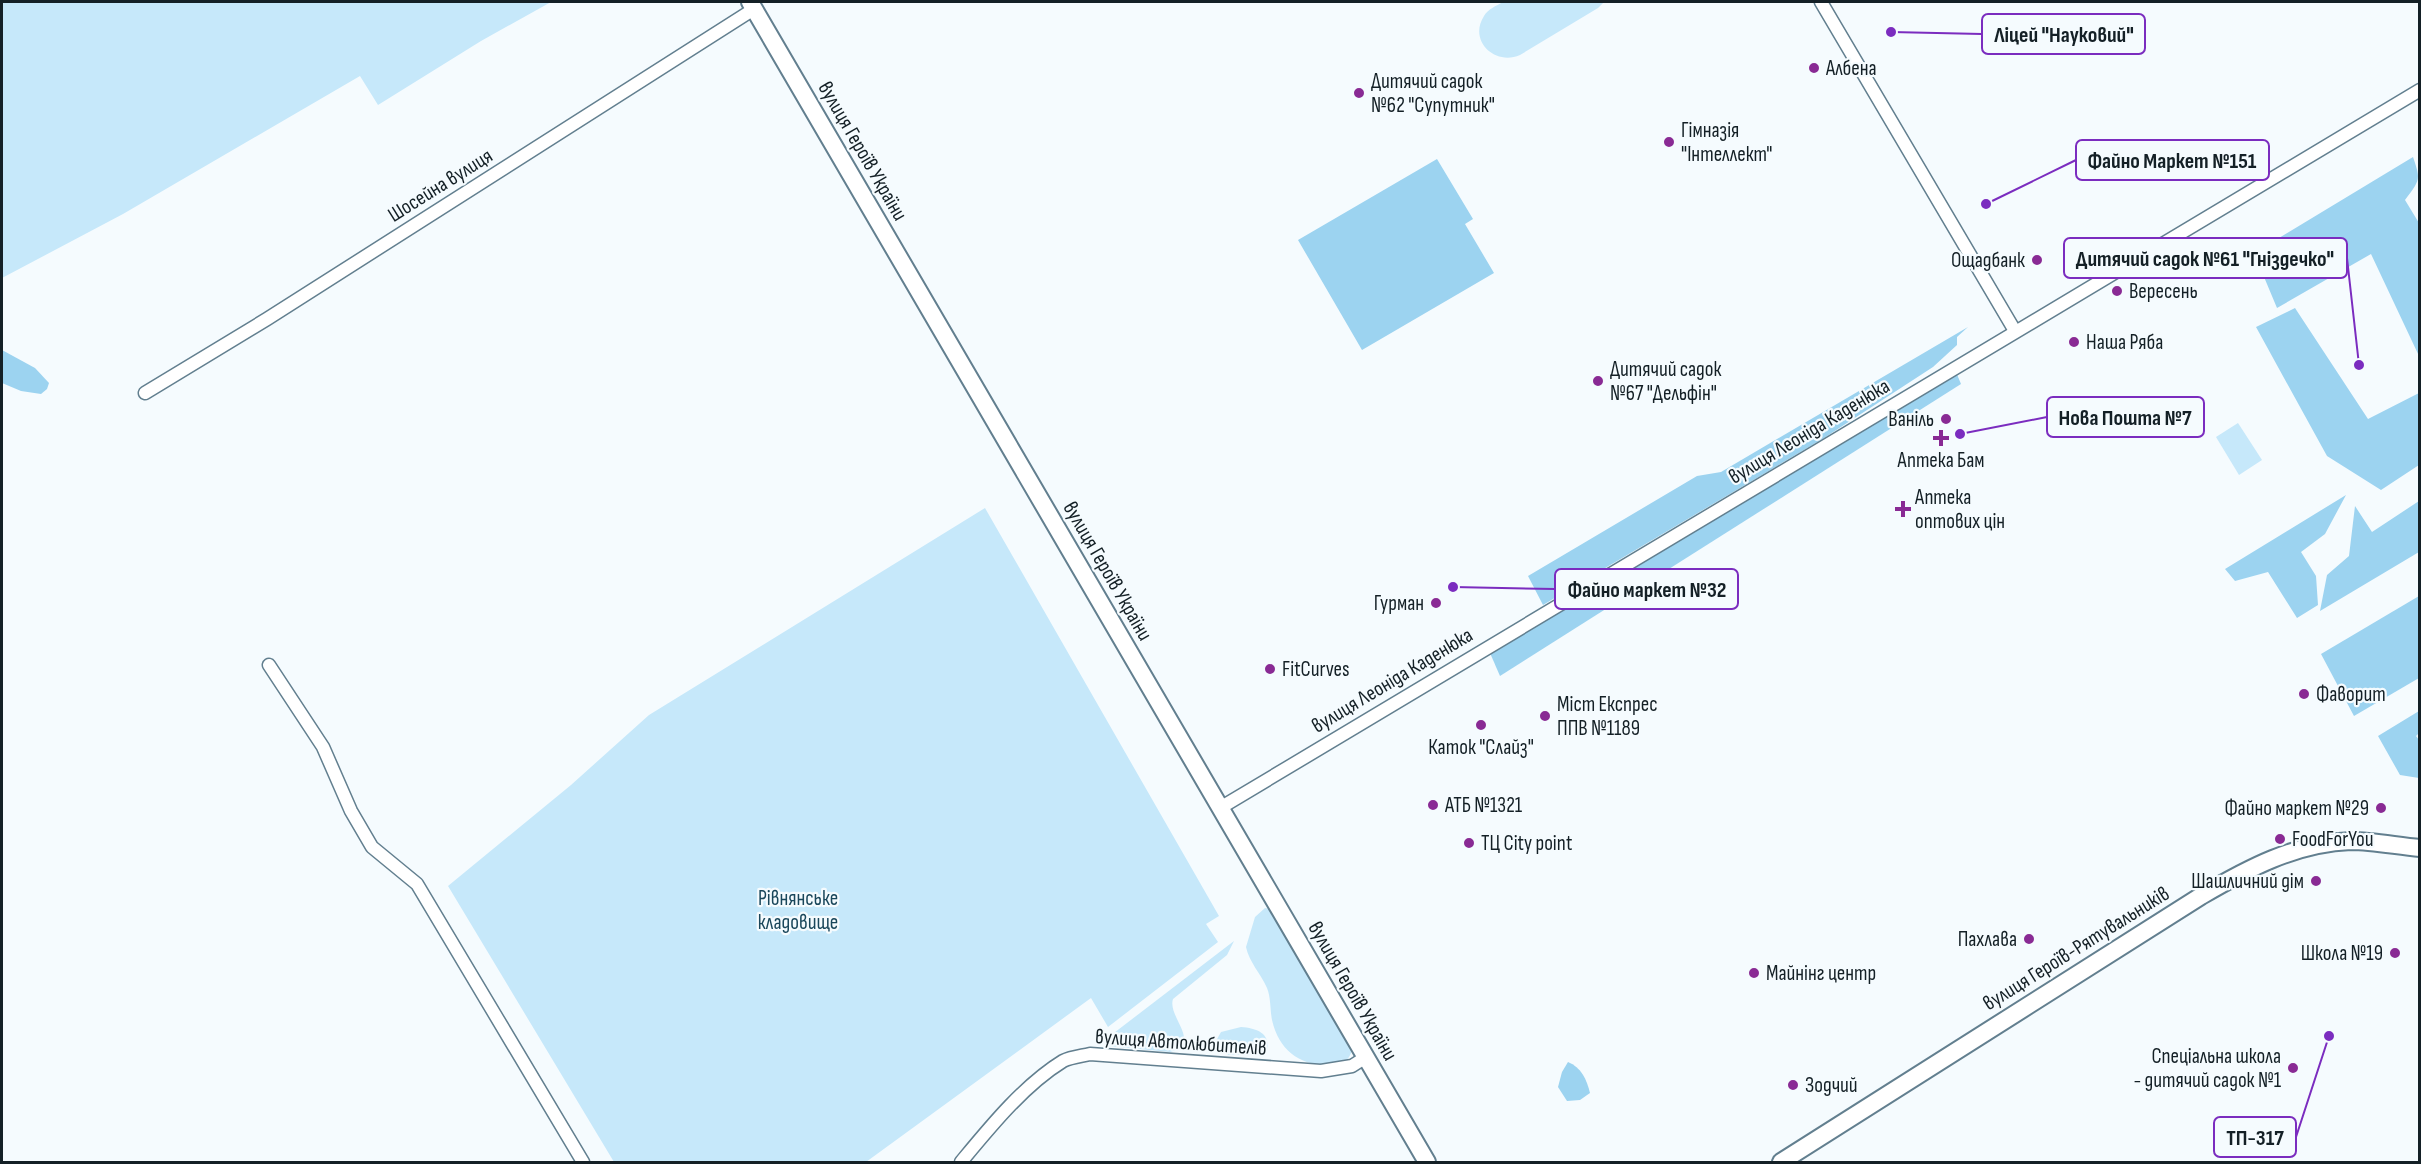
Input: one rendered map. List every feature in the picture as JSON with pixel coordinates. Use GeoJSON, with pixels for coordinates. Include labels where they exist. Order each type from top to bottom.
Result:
{"type":"FeatureCollection","features":[{"type":"Feature","properties":{"kind":"main road","name":"вулиця Героїв України"},"geometry":{"type":"LineString","coordinates":[[752,5],[1427,1162]]}},
{"type":"Feature","properties":{"kind":"main road","name":"вулиця Героїв-Рятувальників"},"geometry":{"type":"LineString","coordinates":[[1781,1162],[2201,896],[2245,871],[2275,857],[2312,847],[2348,842],[2420,848]]}},
{"type":"Feature","properties":{"kind":"street"},"geometry":{"type":"LineString","coordinates":[[1821,2],[2015,331]]}},
{"type":"Feature","properties":{"kind":"street","name":"Шосейна вулиця"},"geometry":{"type":"LineString","coordinates":[[145,393],[267,319],[752,5]]}},
{"type":"Feature","properties":{"kind":"street","name":"вулиця Леоніда Каденюка"},"geometry":{"type":"LineString","coordinates":[[1220,808],[2420,90]]}},
{"type":"Feature","properties":{"kind":"street"},"geometry":{"type":"LineString","coordinates":[[269,665],[323,747],[351,811],[372,847],[417,884],[583,1162]]}},
{"type":"Feature","properties":{"kind":"street","name":"вулиця Автолюбителів"},"geometry":{"type":"LineString","coordinates":[[961,1162],[1018,1099],[1042,1076],[1066,1059],[1090,1054],[1321,1071],[1352,1066],[1365,1058]]}},
{"type":"Feature","properties":{"kind":"green space"},"geometry":{"type":"Polygon","coordinates":[[[2,2],[551,2],[481,41],[378,105],[360,76],[123,214],[2,278],[2,2]]]}},
{"type":"Feature","properties":{"kind":"green space"},"geometry":{"type":"Polygon","coordinates":[[[1503,2],[1604,2],[1598,8],[1520,55],[1511,58],[1493,54],[1482,42],[1479,34],[1480,25],[1486,14],[1503,2]]]}},
{"type":"Feature","properties":{"kind":"green space"},"geometry":{"type":"Polygon","coordinates":[[[2238,423],[2262,460],[2239,475],[2216,437],[2238,423]]]}},
{"type":"Feature","properties":{"kind":"green space","name":"Рівнянське кладовище"},"geometry":{"type":"Polygon","coordinates":[[[985,508],[1219,916],[1206,924],[1218,942],[1108,1027],[1091,998],[866,1162],[614,1162],[448,886],[571,785],[649,715],[985,508]]]}},
{"type":"Feature","properties":{"kind":"green space"},"geometry":{"type":"Polygon","coordinates":[[[1265,908],[1270,909],[1352,1050],[1349,1058],[1340,1065],[1317,1065],[1308,1062],[1291,1054],[1279,1040],[1272,1020],[1267,988],[1246,947],[1255,917],[1265,908]]]}},
{"type":"Feature","properties":{"kind":"green space"},"geometry":{"type":"Polygon","coordinates":[[[1234,941],[1227,955],[1173,999],[1175,1014],[1184,1036],[1184,1042],[1179,1048],[1170,1052],[1109,1046],[1107,1042],[1110,1036],[1234,941]]]}},
{"type":"Feature","properties":{"kind":"green space"},"geometry":{"type":"Polygon","coordinates":[[[1241,1027],[1257,1030],[1264,1036],[1268,1045],[1264,1054],[1229,1055],[1220,1050],[1216,1041],[1221,1032],[1241,1027]]]}},
{"type":"Feature","properties":{"kind":"shaded area"},"geometry":{"type":"Polygon","coordinates":[[[2413,157],[2418,180],[2405,200],[2419,223],[2419,356],[2371,254],[2277,308],[2254,253],[2413,157]]]}},
{"type":"Feature","properties":{"kind":"shaded area"},"geometry":{"type":"Polygon","coordinates":[[[1437,159],[1473,219],[1465,224],[1494,273],[1362,350],[1298,240],[1437,159]]]}},
{"type":"Feature","properties":{"kind":"shaded area"},"geometry":{"type":"Polygon","coordinates":[[[2295,308],[2368,419],[2419,393],[2419,465],[2381,490],[2327,456],[2256,327],[2295,308]]]}},
{"type":"Feature","properties":{"kind":"shaded area"},"geometry":{"type":"Polygon","coordinates":[[[1968,327],[1957,337],[1957,345],[1933,367],[1824,438],[1543,605],[1528,576],[1697,476],[1721,472],[1968,327]]]}},
{"type":"Feature","properties":{"kind":"shaded area"},"geometry":{"type":"Polygon","coordinates":[[[2,350],[35,368],[49,383],[47,389],[41,394],[21,391],[2,383],[2,350]]]}},
{"type":"Feature","properties":{"kind":"shaded area"},"geometry":{"type":"Polygon","coordinates":[[[1956,372],[1961,384],[1500,676],[1490,653],[1956,372]]]}},
{"type":"Feature","properties":{"kind":"shaded area"},"geometry":{"type":"Polygon","coordinates":[[[2346,495],[2325,534],[2301,552],[2316,576],[2318,605],[2297,618],[2268,572],[2235,581],[2225,569],[2346,495]]]}},
{"type":"Feature","properties":{"kind":"shaded area"},"geometry":{"type":"Polygon","coordinates":[[[2419,501],[2419,552],[2320,611],[2327,575],[2349,556],[2355,506],[2372,532],[2419,501]]]}},
{"type":"Feature","properties":{"kind":"shaded area"},"geometry":{"type":"Polygon","coordinates":[[[2419,596],[2419,678],[2354,716],[2321,654],[2419,596]]]}},
{"type":"Feature","properties":{"kind":"shaded area"},"geometry":{"type":"Polygon","coordinates":[[[2419,711],[2419,733],[2416,736],[2419,740],[2419,778],[2400,775],[2378,736],[2419,711]]]}},
{"type":"Feature","properties":{"kind":"shaded area"},"geometry":{"type":"Polygon","coordinates":[[[1568,1062],[1580,1071],[1589,1088],[1590,1093],[1580,1100],[1567,1101],[1558,1087],[1562,1072],[1568,1062]]]}},
{"type":"Feature","properties":{"kind":"place","name":"Ліцей \"Науковий\""},"geometry":{"type":"Point","coordinates":[1891,32]}},
{"type":"Feature","properties":{"kind":"place","name":"Албена"},"geometry":{"type":"Point","coordinates":[1814,68]}},
{"type":"Feature","properties":{"kind":"place","name":"Дитячий садок №62 \"Супутник\""},"geometry":{"type":"Point","coordinates":[1359,93]}},
{"type":"Feature","properties":{"kind":"place","name":"Гімназія \"Інтеллект\""},"geometry":{"type":"Point","coordinates":[1669,142]}},
{"type":"Feature","properties":{"kind":"place","name":"Файно Маркет №151"},"geometry":{"type":"Point","coordinates":[1986,204]}},
{"type":"Feature","properties":{"kind":"place","name":"Ощадбанк"},"geometry":{"type":"Point","coordinates":[2037,260]}},
{"type":"Feature","properties":{"kind":"place","name":"Вересень"},"geometry":{"type":"Point","coordinates":[2117,291]}},
{"type":"Feature","properties":{"kind":"place","name":"Наша Ряба"},"geometry":{"type":"Point","coordinates":[2074,342]}},
{"type":"Feature","properties":{"kind":"place","name":"Дитячий садок №61 \"Гніздечко\""},"geometry":{"type":"Point","coordinates":[2359,365]}},
{"type":"Feature","properties":{"kind":"place","name":"Дитячий садок №67 \"Дельфін\""},"geometry":{"type":"Point","coordinates":[1598,381]}},
{"type":"Feature","properties":{"kind":"place","name":"Ваніль"},"geometry":{"type":"Point","coordinates":[1946,419]}},
{"type":"Feature","properties":{"kind":"place","name":"Нова Пошта №7"},"geometry":{"type":"Point","coordinates":[1960,434]}},
{"type":"Feature","properties":{"kind":"place","name":"Аптека Бам"},"geometry":{"type":"Point","coordinates":[1941,438]}},
{"type":"Feature","properties":{"kind":"place","name":"Аптека оптових цін"},"geometry":{"type":"Point","coordinates":[1903,509]}},
{"type":"Feature","properties":{"kind":"place","name":"Файно маркет №32"},"geometry":{"type":"Point","coordinates":[1453,587]}},
{"type":"Feature","properties":{"kind":"place","name":"Гурман"},"geometry":{"type":"Point","coordinates":[1436,603]}},
{"type":"Feature","properties":{"kind":"place","name":"FitCurves"},"geometry":{"type":"Point","coordinates":[1270,669]}},
{"type":"Feature","properties":{"kind":"place","name":"Фаворит"},"geometry":{"type":"Point","coordinates":[2304,694]}},
{"type":"Feature","properties":{"kind":"place","name":"Міст Експрес ППВ №1189"},"geometry":{"type":"Point","coordinates":[1545,716]}},
{"type":"Feature","properties":{"kind":"place","name":"Каток \"Слайз\""},"geometry":{"type":"Point","coordinates":[1481,725]}},
{"type":"Feature","properties":{"kind":"place","name":"АТБ №1321"},"geometry":{"type":"Point","coordinates":[1433,805]}},
{"type":"Feature","properties":{"kind":"place","name":"Файно маркет №29"},"geometry":{"type":"Point","coordinates":[2381,808]}},
{"type":"Feature","properties":{"kind":"place","name":"FoodForYou"},"geometry":{"type":"Point","coordinates":[2280,839]}},
{"type":"Feature","properties":{"kind":"place","name":"ТЦ City point"},"geometry":{"type":"Point","coordinates":[1469,843]}},
{"type":"Feature","properties":{"kind":"place","name":"Шашличний дім"},"geometry":{"type":"Point","coordinates":[2316,881]}},
{"type":"Feature","properties":{"kind":"place","name":"Пахлава"},"geometry":{"type":"Point","coordinates":[2029,939]}},
{"type":"Feature","properties":{"kind":"place","name":"Школа №19"},"geometry":{"type":"Point","coordinates":[2395,953]}},
{"type":"Feature","properties":{"kind":"place","name":"Майнінг центр"},"geometry":{"type":"Point","coordinates":[1754,973]}},
{"type":"Feature","properties":{"kind":"place","name":"ТП-317"},"geometry":{"type":"Point","coordinates":[2329,1036]}},
{"type":"Feature","properties":{"kind":"place","name":"Спеціальна школа - дитячий садок №1"},"geometry":{"type":"Point","coordinates":[2293,1068]}},
{"type":"Feature","properties":{"kind":"place","name":"Зодчий"},"geometry":{"type":"Point","coordinates":[1793,1085]}}]}
